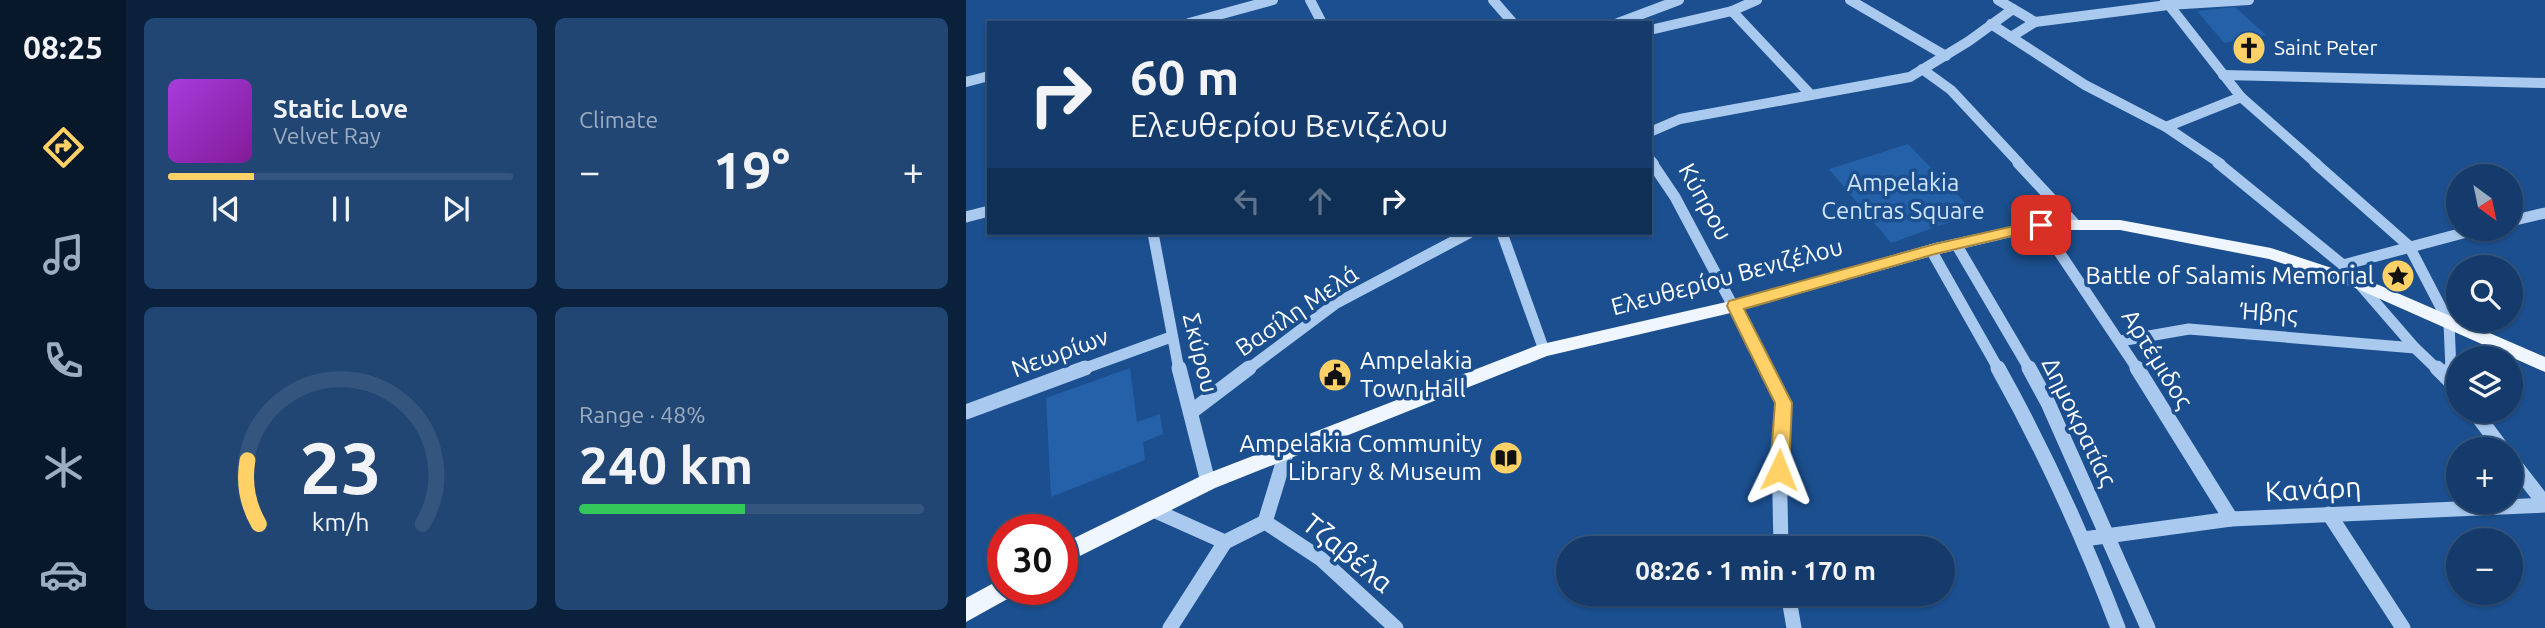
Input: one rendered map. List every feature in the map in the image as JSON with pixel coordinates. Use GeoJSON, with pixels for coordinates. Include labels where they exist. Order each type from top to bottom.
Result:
{"type":"FeatureCollection","features":[{"type":"Feature","properties":{"kind":"main road","name":"Ελευθερίου Βενιζέλου"},"geometry":{"type":"LineString","coordinates":[[1078,547],[1208,482],[1544,350],[1735,306],[1931,250],[2041,225],[2120,225],[2271,254],[2360,283],[2446,322]]}},
{"type":"Feature","properties":{"kind":"main road","name":"Ελευθερίου Βενιζέλου"},"geometry":{"type":"LineString","coordinates":[[2470,332],[2545,365]]}},
{"type":"Feature","properties":{"kind":"main road"},"geometry":{"type":"LineString","coordinates":[[966,611],[987,599]]}},
{"type":"Feature","properties":{"kind":"street"},"geometry":{"type":"LineString","coordinates":[[1196,21],[1273,0]]}},
{"type":"Feature","properties":{"kind":"street"},"geometry":{"type":"LineString","coordinates":[[1310,0],[1321,21]]}},
{"type":"Feature","properties":{"kind":"street"},"geometry":{"type":"LineString","coordinates":[[1493,0],[1511,21]]}},
{"type":"Feature","properties":{"kind":"street"},"geometry":{"type":"LineString","coordinates":[[1623,21],[1679,0]]}},
{"type":"Feature","properties":{"kind":"street"},"geometry":{"type":"LineString","coordinates":[[1652,30],[1732,11],[1757,0]]}},
{"type":"Feature","properties":{"kind":"street"},"geometry":{"type":"LineString","coordinates":[[1850,0],[1946,56]]}},
{"type":"Feature","properties":{"kind":"street"},"geometry":{"type":"LineString","coordinates":[[1998,0],[2035,22]]}},
{"type":"Feature","properties":{"kind":"street"},"geometry":{"type":"LineString","coordinates":[[2011,37],[2035,22],[2167,2],[2249,0]]}},
{"type":"Feature","properties":{"kind":"street"},"geometry":{"type":"LineString","coordinates":[[2167,2],[2241,97],[2409,246],[2446,317]]}},
{"type":"Feature","properties":{"kind":"street"},"geometry":{"type":"LineString","coordinates":[[1652,131],[1680,119],[1910,77],[1946,56],[2013,9]]}},
{"type":"Feature","properties":{"kind":"street"},"geometry":{"type":"LineString","coordinates":[[1732,11],[1810,94]]}},
{"type":"Feature","properties":{"kind":"street"},"geometry":{"type":"LineString","coordinates":[[1991,24],[2085,85],[2166,127],[2227,168],[2343,265],[2415,348],[2446,377]]}},
{"type":"Feature","properties":{"kind":"street"},"geometry":{"type":"LineString","coordinates":[[1922,69],[1951,90],[2074,223]]}},
{"type":"Feature","properties":{"kind":"street"},"geometry":{"type":"LineString","coordinates":[[2223,75],[2545,83]]}},
{"type":"Feature","properties":{"kind":"street"},"geometry":{"type":"LineString","coordinates":[[966,82],[987,77]]}},
{"type":"Feature","properties":{"kind":"street"},"geometry":{"type":"LineString","coordinates":[[2166,127],[2241,97]]}},
{"type":"Feature","properties":{"kind":"street","name":"Κύπρου"},"geometry":{"type":"LineString","coordinates":[[1652,162],[1669,187],[1735,306],[1783,403],[1779,449],[1781,536]]}},
{"type":"Feature","properties":{"kind":"street"},"geometry":{"type":"LineString","coordinates":[[966,217],[987,212]]}},
{"type":"Feature","properties":{"kind":"street"},"geometry":{"type":"LineString","coordinates":[[2524,218],[2545,213]]}},
{"type":"Feature","properties":{"kind":"street","name":"Αρτέμιδος"},"geometry":{"type":"LineString","coordinates":[[2041,225],[2120,341],[2231,519]]}},
{"type":"Feature","properties":{"kind":"street","name":"Σκύρου"},"geometry":{"type":"LineString","coordinates":[[1153,235],[1171,337],[1208,482]]}},
{"type":"Feature","properties":{"kind":"street","name":"Βασίλη Μελά"},"geometry":{"type":"LineString","coordinates":[[1191,412],[1335,304],[1465,235]]}},
{"type":"Feature","properties":{"kind":"street"},"geometry":{"type":"LineString","coordinates":[[1503,235],[1544,350]]}},
{"type":"Feature","properties":{"kind":"street"},"geometry":{"type":"LineString","coordinates":[[2343,265],[2446,237]]}},
{"type":"Feature","properties":{"kind":"street","name":"Δημοκρατίας"},"geometry":{"type":"LineString","coordinates":[[1956,244],[2048,403],[2148,628]]}},
{"type":"Feature","properties":{"kind":"street","name":"Δημοκρατίας"},"geometry":{"type":"LineString","coordinates":[[1931,250],[2031,427],[2084,539],[2118,628]]}},
{"type":"Feature","properties":{"kind":"street","name":"Ήβης"},"geometry":{"type":"LineString","coordinates":[[2120,341],[2189,329],[2415,348]]}},
{"type":"Feature","properties":{"kind":"street","name":"Νεωρίων"},"geometry":{"type":"LineString","coordinates":[[966,412],[1171,337]]}},
{"type":"Feature","properties":{"kind":"street"},"geometry":{"type":"LineString","coordinates":[[1265,522],[1287,450]]}},
{"type":"Feature","properties":{"kind":"street"},"geometry":{"type":"LineString","coordinates":[[2523,476],[2545,505]]}},
{"type":"Feature","properties":{"kind":"street","name":"Κανάρη"},"geometry":{"type":"LineString","coordinates":[[2084,539],[2231,519],[2545,505]]}},
{"type":"Feature","properties":{"kind":"street"},"geometry":{"type":"LineString","coordinates":[[1150,509],[1225,542],[1170,628]]}},
{"type":"Feature","properties":{"kind":"street"},"geometry":{"type":"LineString","coordinates":[[2329,514],[2403,628]]}},
{"type":"Feature","properties":{"kind":"street","name":"Τζαβέλα"},"geometry":{"type":"LineString","coordinates":[[1225,542],[1265,522],[1321,559],[1396,628]]}},
{"type":"Feature","properties":{"kind":"street"},"geometry":{"type":"LineString","coordinates":[[1790,606],[1794,628]]}},
{"type":"Feature","properties":{"kind":"green space"},"geometry":{"type":"Polygon","coordinates":[[[2235,7],[2266,35],[2224,43],[2197,11],[2235,7]]]}},
{"type":"Feature","properties":{"kind":"green space","name":"Ampelakia Centras Square"},"geometry":{"type":"Polygon","coordinates":[[[1908,144],[1975,213],[1891,243],[1829,169],[1908,144]]]}},
{"type":"Feature","properties":{"kind":"green space"},"geometry":{"type":"Polygon","coordinates":[[[1130,368],[1137,422],[1160,414],[1163,434],[1143,442],[1145,460],[1051,497],[1046,398],[1130,368]]]}},
{"type":"Feature","properties":{"kind":"place","name":"Saint Peter"},"geometry":{"type":"Point","coordinates":[2249,48]}},
{"type":"Feature","properties":{"kind":"place","name":"Battle of Salamis Memorial"},"geometry":{"type":"Point","coordinates":[2398,276]}},
{"type":"Feature","properties":{"kind":"place","name":"Ampelakia Town Hall"},"geometry":{"type":"Point","coordinates":[1335,375]}},
{"type":"Feature","properties":{"kind":"place","name":"Ampelakia Community Library & Museum"},"geometry":{"type":"Point","coordinates":[1506,458]}},
{"type":"Feature","properties":{"kind":"route"},"geometry":{"type":"LineString","coordinates":[[1779,470],[1783,403],[1735,306],[1935,249],[2041,225]]}}]}
